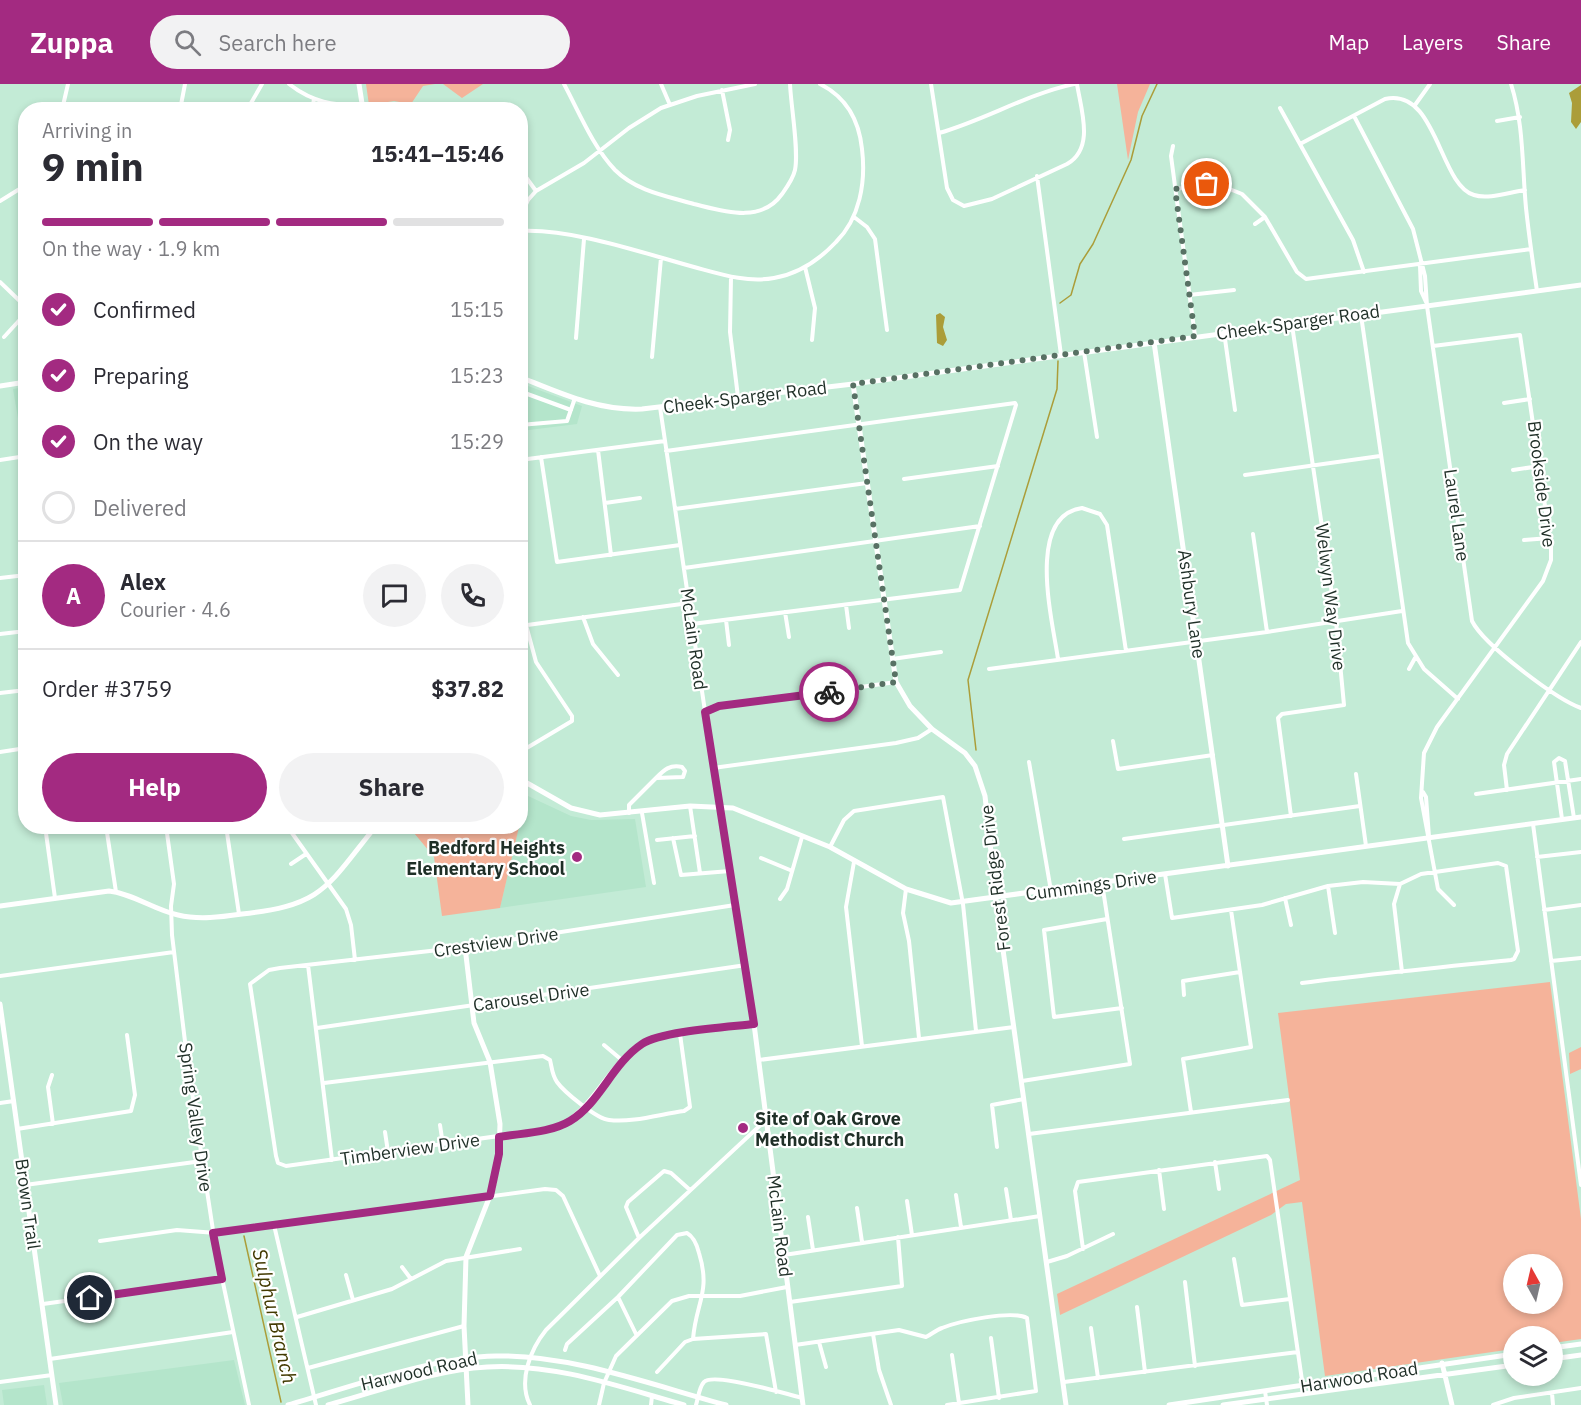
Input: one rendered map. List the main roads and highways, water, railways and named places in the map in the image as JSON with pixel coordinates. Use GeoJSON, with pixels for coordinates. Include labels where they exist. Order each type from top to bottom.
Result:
{"type":"FeatureCollection","features":[{"type":"Feature","properties":{"kind":"main road"},"geometry":{"type":"LineString","coordinates":[[359,84],[362,102]]}},
{"type":"Feature","properties":{"kind":"main road","name":"Cheek-Sparger Road"},"geometry":{"type":"LineString","coordinates":[[528,380],[575,398],[624,410],[660,407],[853,384],[1581,285]]}},
{"type":"Feature","properties":{"kind":"main road","name":"Ashbury Lane"},"geometry":{"type":"LineString","coordinates":[[1154,342],[1228,866]]}},
{"type":"Feature","properties":{"kind":"main road"},"geometry":{"type":"LineString","coordinates":[[0,386],[18,383]]}},
{"type":"Feature","properties":{"kind":"main road","name":"Forest Ridge Drive"},"geometry":{"type":"LineString","coordinates":[[853,384],[896,682],[906,701],[932,729],[965,753],[982,784],[1066,1405]]}},
{"type":"Feature","properties":{"kind":"main road","name":"Cummings Drive"},"geometry":{"type":"LineString","coordinates":[[528,784],[571,808],[600,815],[642,813],[690,806],[719,806],[754,815],[830,847],[906,889],[942,902],[963,904],[1581,817]]}},
{"type":"Feature","properties":{"kind":"main road","name":"McLain Road"},"geometry":{"type":"LineString","coordinates":[[719,806],[746,965],[803,1402]]}},
{"type":"Feature","properties":{"kind":"main road"},"geometry":{"type":"LineString","coordinates":[[0,906],[116,892],[173,914],[205,918],[239,915],[293,905],[311,898],[329,884],[370,834]]}},
{"type":"Feature","properties":{"kind":"main road"},"geometry":{"type":"LineString","coordinates":[[465,947],[474,1023],[490,1062],[499,1137],[499,1154],[490,1196],[466,1257],[464,1326],[468,1405]]}},
{"type":"Feature","properties":{"kind":"main road","name":"Brown Trail"},"geometry":{"type":"LineString","coordinates":[[0,1004],[56,1405]]}},
{"type":"Feature","properties":{"kind":"main road"},"geometry":{"type":"LineString","coordinates":[[1563,1346],[1581,1344]]}},
{"type":"Feature","properties":{"kind":"main road"},"geometry":{"type":"LineString","coordinates":[[1563,1357],[1581,1355]]}},
{"type":"Feature","properties":{"kind":"main road","name":"Harwood Road"},"geometry":{"type":"LineString","coordinates":[[1169,1405],[1503,1356]]}},
{"type":"Feature","properties":{"kind":"main road","name":"Harwood Road"},"geometry":{"type":"LineString","coordinates":[[288,1405],[465,1358],[531,1357],[609,1373],[726,1405]]}},
{"type":"Feature","properties":{"kind":"main road"},"geometry":{"type":"LineString","coordinates":[[1442,1364],[1452,1405]]}},
{"type":"Feature","properties":{"kind":"main road","name":"Harwood Road"},"geometry":{"type":"LineString","coordinates":[[1223,1405],[1267,1402],[1304,1394],[1503,1366]]}},
{"type":"Feature","properties":{"kind":"main road","name":"Harwood Road"},"geometry":{"type":"LineString","coordinates":[[328,1405],[419,1379],[465,1370],[528,1367],[604,1383],[684,1405]]}},
{"type":"Feature","properties":{"kind":"waterway"},"geometry":{"type":"LineString","coordinates":[[1060,303],[1071,295],[1080,264],[1093,244],[1131,160],[1142,116],[1157,84]]}},
{"type":"Feature","properties":{"kind":"waterway"},"geometry":{"type":"LineString","coordinates":[[976,750],[968,680],[1057,389],[1058,361]]}},
{"type":"Feature","properties":{"kind":"waterway","name":"Sulphur Branch"},"geometry":{"type":"LineString","coordinates":[[244,1236],[281,1402]]}},
{"type":"Feature","properties":{"kind":"place","name":"Bedford Heights Elementary School"},"geometry":{"type":"Point","coordinates":[577,857]}},
{"type":"Feature","properties":{"kind":"place","name":"Site of Oak Grove Methodist Church"},"geometry":{"type":"Point","coordinates":[743,1128]}}]}
